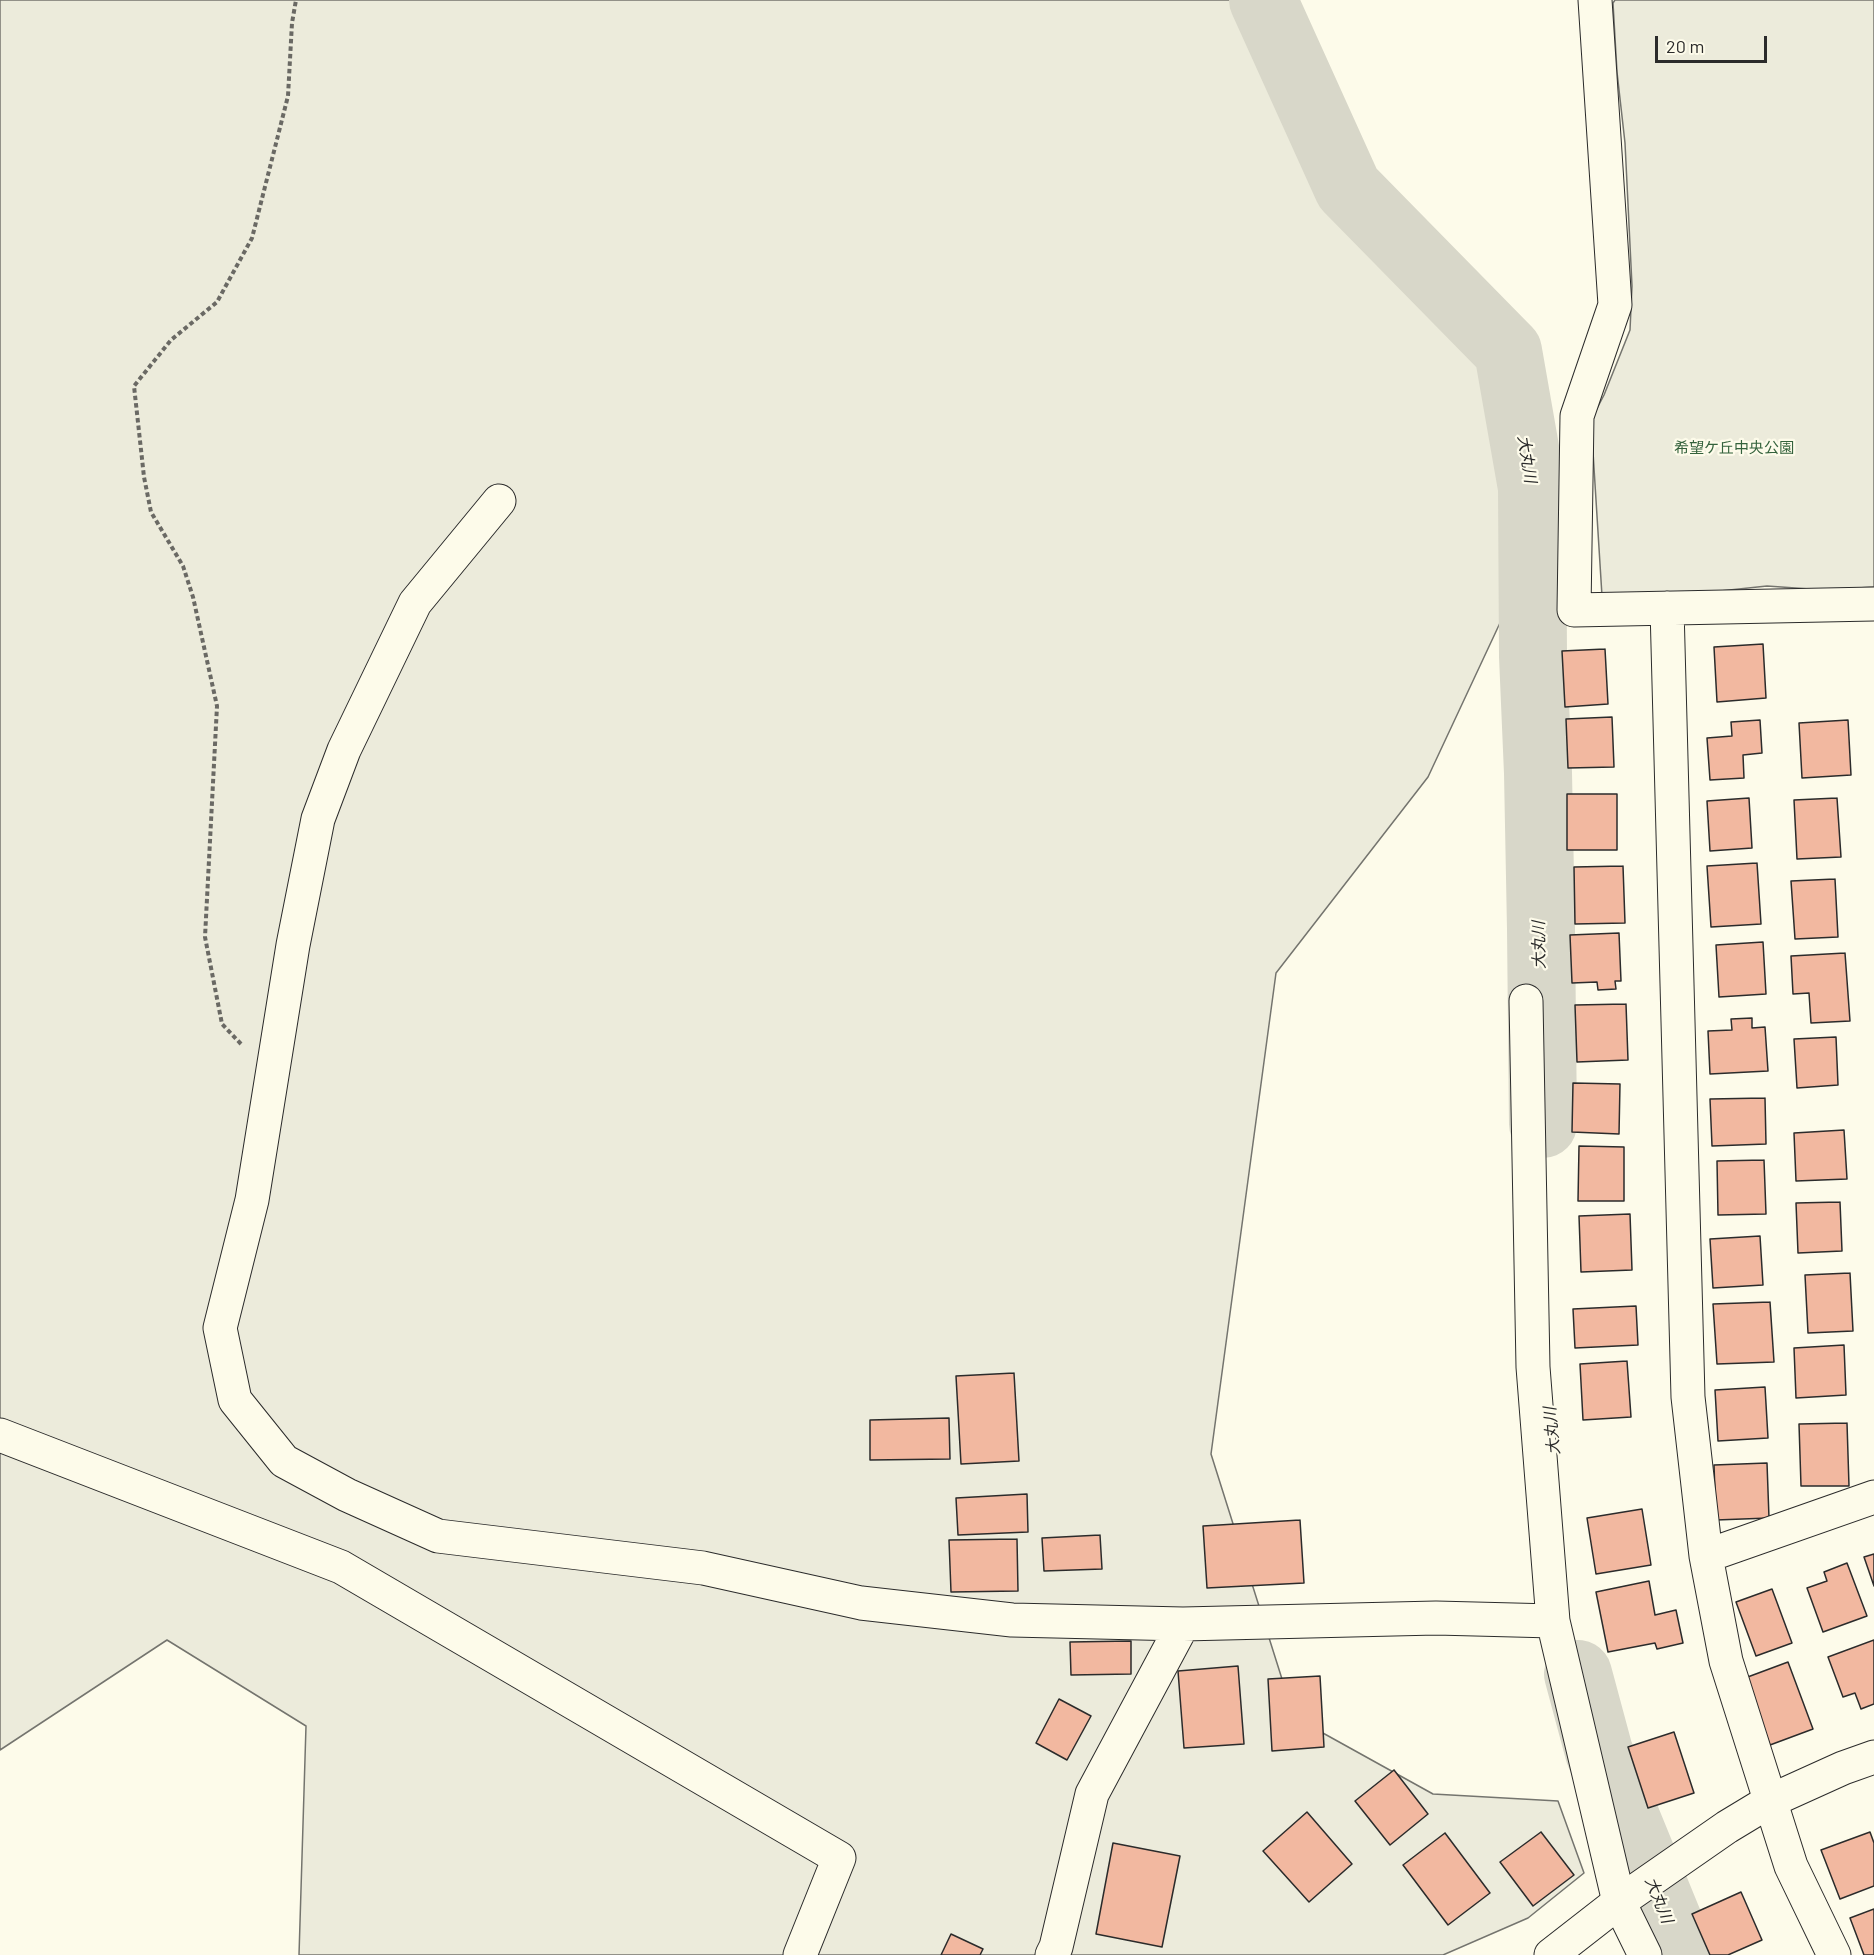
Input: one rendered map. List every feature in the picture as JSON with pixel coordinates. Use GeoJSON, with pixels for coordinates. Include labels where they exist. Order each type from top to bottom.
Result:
{"type":"FeatureCollection","features":[{"type":"Feature","properties":{"kind":"street"},"geometry":{"type":"LineString","coordinates":[[1595,0],[1615,305],[1577,416],[1574,610],[1874,604]]}},
{"type":"Feature","properties":{"kind":"street"},"geometry":{"type":"LineString","coordinates":[[500,501],[415,603],[344,750],[318,819],[293,945],[252,1200],[220,1328],[235,1400],[284,1461],[346,1496],[438,1536],[703,1568],[861,1603],[1012,1620],[1183,1624],[1436,1618],[1553,1621]]}},
{"type":"Feature","properties":{"kind":"street"},"geometry":{"type":"LineString","coordinates":[[1667,608],[1688,1397],[1706,1556],[1726,1661],[1770,1801],[1791,1866],[1834,1955]]}},
{"type":"Feature","properties":{"kind":"street"},"geometry":{"type":"LineString","coordinates":[[1526,1001],[1533,1367],[1553,1621],[1639,1888],[1645,1955]]}},
{"type":"Feature","properties":{"kind":"street"},"geometry":{"type":"LineString","coordinates":[[0,1435],[342,1568],[839,1858],[800,1955]]}},
{"type":"Feature","properties":{"kind":"street"},"geometry":{"type":"LineString","coordinates":[[1706,1556],[1874,1497]]}},
{"type":"Feature","properties":{"kind":"street"},"geometry":{"type":"LineString","coordinates":[[1052,1955],[1056,1947],[1092,1794],[1183,1624]]}},
{"type":"Feature","properties":{"kind":"street"},"geometry":{"type":"LineString","coordinates":[[1551,1955],[1639,1888],[1727,1827],[1770,1801],[1843,1768],[1874,1757]]}},
{"type":"Feature","properties":{"kind":"path"},"geometry":{"type":"LineString","coordinates":[[272,1078],[222,1024],[205,938],[217,706],[193,597],[183,566],[151,512],[144,477],[134,386],[171,340],[217,302],[252,238],[288,96],[292,23],[296,0]]}},
{"type":"Feature","properties":{"kind":"green space"},"geometry":{"type":"Polygon","coordinates":[[[0,0],[1289,0],[1305,64],[1571,471],[1428,777],[1276,973],[1211,1454],[1294,1717],[1433,1794],[1558,1801],[1584,1873],[1528,1918],[1443,1955],[299,1955],[306,1726],[167,1640],[0,1750],[0,0]]]}},
{"type":"Feature","properties":{"kind":"green space","name":"希望ケ丘中央公園"},"geometry":{"type":"Polygon","coordinates":[[[1615,0],[1874,0],[1874,587],[1824,590],[1767,586],[1692,594],[1602,596],[1591,420],[1604,395],[1630,330],[1632,286],[1625,143],[1617,72],[1613,3],[1615,0]]]}},
{"type":"Feature","properties":{"kind":"building"},"geometry":{"type":"Polygon","coordinates":[[[1763,644],[1766,698],[1717,702],[1714,647],[1763,644]]]}},
{"type":"Feature","properties":{"kind":"building"},"geometry":{"type":"Polygon","coordinates":[[[1605,649],[1608,704],[1565,707],[1562,651],[1605,649]]]}},
{"type":"Feature","properties":{"kind":"building"},"geometry":{"type":"Polygon","coordinates":[[[1612,717],[1614,767],[1568,768],[1566,719],[1612,717]]]}},
{"type":"Feature","properties":{"kind":"building"},"geometry":{"type":"Polygon","coordinates":[[[1760,720],[1762,753],[1743,755],[1744,778],[1710,780],[1707,738],[1732,736],[1731,722],[1760,720]]]}},
{"type":"Feature","properties":{"kind":"building"},"geometry":{"type":"Polygon","coordinates":[[[1848,720],[1851,775],[1802,778],[1799,723],[1848,720]]]}},
{"type":"Feature","properties":{"kind":"building"},"geometry":{"type":"Polygon","coordinates":[[[1567,794],[1617,794],[1617,850],[1567,850],[1567,794]]]}},
{"type":"Feature","properties":{"kind":"building"},"geometry":{"type":"Polygon","coordinates":[[[1749,798],[1752,848],[1710,851],[1707,801],[1749,798]]]}},
{"type":"Feature","properties":{"kind":"building"},"geometry":{"type":"Polygon","coordinates":[[[1837,798],[1841,857],[1797,859],[1794,800],[1837,798]]]}},
{"type":"Feature","properties":{"kind":"building"},"geometry":{"type":"Polygon","coordinates":[[[1757,863],[1761,924],[1711,927],[1707,866],[1757,863]]]}},
{"type":"Feature","properties":{"kind":"building"},"geometry":{"type":"Polygon","coordinates":[[[1623,866],[1625,923],[1575,924],[1574,867],[1623,866]]]}},
{"type":"Feature","properties":{"kind":"building"},"geometry":{"type":"Polygon","coordinates":[[[1835,879],[1838,937],[1795,939],[1791,881],[1835,879]]]}},
{"type":"Feature","properties":{"kind":"building"},"geometry":{"type":"Polygon","coordinates":[[[1619,933],[1621,981],[1615,981],[1616,989],[1598,990],[1597,982],[1572,983],[1570,935],[1619,933]]]}},
{"type":"Feature","properties":{"kind":"building"},"geometry":{"type":"Polygon","coordinates":[[[1763,942],[1766,994],[1719,997],[1716,945],[1763,942]]]}},
{"type":"Feature","properties":{"kind":"building"},"geometry":{"type":"Polygon","coordinates":[[[1845,953],[1850,1021],[1811,1023],[1809,993],[1793,994],[1791,956],[1845,953]]]}},
{"type":"Feature","properties":{"kind":"building"},"geometry":{"type":"Polygon","coordinates":[[[1626,1004],[1628,1060],[1577,1062],[1575,1005],[1626,1004]]]}},
{"type":"Feature","properties":{"kind":"building"},"geometry":{"type":"Polygon","coordinates":[[[1752,1018],[1752,1028],[1765,1027],[1768,1071],[1710,1074],[1708,1031],[1732,1030],[1731,1019],[1752,1018]]]}},
{"type":"Feature","properties":{"kind":"building"},"geometry":{"type":"Polygon","coordinates":[[[1836,1037],[1838,1085],[1797,1088],[1794,1039],[1836,1037]]]}},
{"type":"Feature","properties":{"kind":"building"},"geometry":{"type":"Polygon","coordinates":[[[1573,1083],[1620,1084],[1619,1134],[1572,1132],[1573,1083]]]}},
{"type":"Feature","properties":{"kind":"building"},"geometry":{"type":"Polygon","coordinates":[[[1765,1098],[1766,1144],[1712,1146],[1710,1099],[1765,1098]]]}},
{"type":"Feature","properties":{"kind":"building"},"geometry":{"type":"Polygon","coordinates":[[[1844,1130],[1847,1179],[1796,1181],[1794,1133],[1844,1130]]]}},
{"type":"Feature","properties":{"kind":"building"},"geometry":{"type":"Polygon","coordinates":[[[1579,1146],[1624,1147],[1624,1201],[1578,1201],[1579,1146]]]}},
{"type":"Feature","properties":{"kind":"building"},"geometry":{"type":"Polygon","coordinates":[[[1764,1160],[1766,1214],[1718,1215],[1717,1161],[1764,1160]]]}},
{"type":"Feature","properties":{"kind":"building"},"geometry":{"type":"Polygon","coordinates":[[[1840,1202],[1842,1251],[1798,1253],[1796,1203],[1840,1202]]]}},
{"type":"Feature","properties":{"kind":"building"},"geometry":{"type":"Polygon","coordinates":[[[1630,1214],[1632,1270],[1581,1272],[1579,1216],[1630,1214]]]}},
{"type":"Feature","properties":{"kind":"building"},"geometry":{"type":"Polygon","coordinates":[[[1760,1236],[1763,1285],[1713,1288],[1710,1239],[1760,1236]]]}},
{"type":"Feature","properties":{"kind":"building"},"geometry":{"type":"Polygon","coordinates":[[[1850,1273],[1853,1331],[1808,1333],[1805,1275],[1850,1273]]]}},
{"type":"Feature","properties":{"kind":"building"},"geometry":{"type":"Polygon","coordinates":[[[1770,1302],[1774,1362],[1717,1364],[1713,1304],[1770,1302]]]}},
{"type":"Feature","properties":{"kind":"building"},"geometry":{"type":"Polygon","coordinates":[[[1636,1306],[1638,1345],[1575,1348],[1573,1309],[1636,1306]]]}},
{"type":"Feature","properties":{"kind":"building"},"geometry":{"type":"Polygon","coordinates":[[[1844,1345],[1846,1395],[1796,1398],[1794,1348],[1844,1345]]]}},
{"type":"Feature","properties":{"kind":"building"},"geometry":{"type":"Polygon","coordinates":[[[1627,1361],[1631,1417],[1583,1420],[1580,1364],[1627,1361]]]}},
{"type":"Feature","properties":{"kind":"building"},"geometry":{"type":"Polygon","coordinates":[[[1014,1373],[1019,1461],[961,1464],[956,1376],[1014,1373]]]}},
{"type":"Feature","properties":{"kind":"building"},"geometry":{"type":"Polygon","coordinates":[[[1765,1387],[1768,1438],[1718,1441],[1715,1390],[1765,1387]]]}},
{"type":"Feature","properties":{"kind":"building"},"geometry":{"type":"Polygon","coordinates":[[[949,1418],[950,1459],[870,1460],[870,1420],[949,1418]]]}},
{"type":"Feature","properties":{"kind":"building"},"geometry":{"type":"Polygon","coordinates":[[[1847,1423],[1849,1486],[1801,1486],[1799,1424],[1847,1423]]]}},
{"type":"Feature","properties":{"kind":"building"},"geometry":{"type":"Polygon","coordinates":[[[1767,1463],[1769,1518],[1716,1520],[1714,1465],[1767,1463]]]}},
{"type":"Feature","properties":{"kind":"building"},"geometry":{"type":"Polygon","coordinates":[[[1027,1494],[1028,1532],[958,1535],[956,1498],[1027,1494]]]}},
{"type":"Feature","properties":{"kind":"building"},"geometry":{"type":"Polygon","coordinates":[[[1642,1509],[1651,1565],[1596,1574],[1587,1518],[1642,1509]]]}},
{"type":"Feature","properties":{"kind":"building"},"geometry":{"type":"Polygon","coordinates":[[[1300,1520],[1304,1583],[1207,1588],[1203,1526],[1300,1520]]]}},
{"type":"Feature","properties":{"kind":"building"},"geometry":{"type":"Polygon","coordinates":[[[1100,1535],[1102,1569],[1044,1571],[1042,1538],[1100,1535]]]}},
{"type":"Feature","properties":{"kind":"building"},"geometry":{"type":"Polygon","coordinates":[[[1017,1539],[1018,1591],[951,1592],[949,1540],[1017,1539]]]}},
{"type":"Feature","properties":{"kind":"building"},"geometry":{"type":"Polygon","coordinates":[[[1874,1554],[1874,1586],[1864,1557],[1874,1554]]]}},
{"type":"Feature","properties":{"kind":"building"},"geometry":{"type":"Polygon","coordinates":[[[1847,1563],[1867,1616],[1823,1632],[1807,1588],[1827,1581],[1824,1572],[1847,1563]]]}},
{"type":"Feature","properties":{"kind":"building"},"geometry":{"type":"Polygon","coordinates":[[[1649,1581],[1655,1615],[1676,1610],[1683,1643],[1657,1649],[1655,1643],[1608,1652],[1596,1592],[1649,1581]]]}},
{"type":"Feature","properties":{"kind":"building"},"geometry":{"type":"Polygon","coordinates":[[[1772,1589],[1792,1643],[1756,1656],[1736,1602],[1772,1589]]]}},
{"type":"Feature","properties":{"kind":"building"},"geometry":{"type":"Polygon","coordinates":[[[1874,1640],[1874,1704],[1861,1709],[1855,1693],[1843,1697],[1828,1657],[1874,1640]]]}},
{"type":"Feature","properties":{"kind":"building"},"geometry":{"type":"Polygon","coordinates":[[[1131,1641],[1131,1674],[1071,1675],[1070,1642],[1131,1641]]]}},
{"type":"Feature","properties":{"kind":"building"},"geometry":{"type":"Polygon","coordinates":[[[1788,1662],[1813,1729],[1770,1745],[1745,1678],[1788,1662]]]}},
{"type":"Feature","properties":{"kind":"building"},"geometry":{"type":"Polygon","coordinates":[[[1238,1666],[1244,1744],[1184,1748],[1178,1671],[1238,1666]]]}},
{"type":"Feature","properties":{"kind":"building"},"geometry":{"type":"Polygon","coordinates":[[[1320,1676],[1324,1747],[1272,1751],[1268,1679],[1320,1676]]]}},
{"type":"Feature","properties":{"kind":"building"},"geometry":{"type":"Polygon","coordinates":[[[1059,1699],[1091,1716],[1067,1760],[1036,1743],[1059,1699]]]}},
{"type":"Feature","properties":{"kind":"building"},"geometry":{"type":"Polygon","coordinates":[[[1674,1732],[1694,1793],[1648,1808],[1628,1747],[1674,1732]]]}},
{"type":"Feature","properties":{"kind":"building"},"geometry":{"type":"Polygon","coordinates":[[[1394,1770],[1428,1814],[1390,1845],[1355,1801],[1394,1770]]]}},
{"type":"Feature","properties":{"kind":"building"},"geometry":{"type":"Polygon","coordinates":[[[1307,1812],[1352,1864],[1309,1902],[1263,1851],[1307,1812]]]}},
{"type":"Feature","properties":{"kind":"building"},"geometry":{"type":"Polygon","coordinates":[[[1541,1832],[1574,1875],[1533,1906],[1500,1862],[1541,1832]]]}},
{"type":"Feature","properties":{"kind":"building"},"geometry":{"type":"Polygon","coordinates":[[[1870,1832],[1874,1843],[1874,1886],[1840,1899],[1821,1850],[1870,1832]]]}},
{"type":"Feature","properties":{"kind":"building"},"geometry":{"type":"Polygon","coordinates":[[[1445,1833],[1490,1893],[1448,1925],[1403,1865],[1445,1833]]]}},
{"type":"Feature","properties":{"kind":"building"},"geometry":{"type":"Polygon","coordinates":[[[1113,1843],[1180,1856],[1162,1947],[1096,1934],[1113,1843]]]}},
{"type":"Feature","properties":{"kind":"building"},"geometry":{"type":"Polygon","coordinates":[[[1741,1892],[1762,1940],[1728,1955],[1710,1955],[1692,1914],[1741,1892]]]}},
{"type":"Feature","properties":{"kind":"building"},"geometry":{"type":"Polygon","coordinates":[[[1874,1909],[1874,1955],[1864,1955],[1850,1918],[1874,1909]]]}},
{"type":"Feature","properties":{"kind":"building"},"geometry":{"type":"Polygon","coordinates":[[[951,1934],[983,1949],[980,1955],[941,1955],[951,1934]]]}},
{"type":"Feature","properties":{"kind":"waterway","name":"大丸川"},"geometry":{"type":"LineString","coordinates":[[1263,0],[1348,188],[1508,351],[1532,488],[1533,656],[1538,773],[1543,1124]]}},
{"type":"Feature","properties":{"kind":"waterway","name":"大丸川"},"geometry":{"type":"LineString","coordinates":[[1578,1674],[1599,1752],[1682,1955]]}}]}
